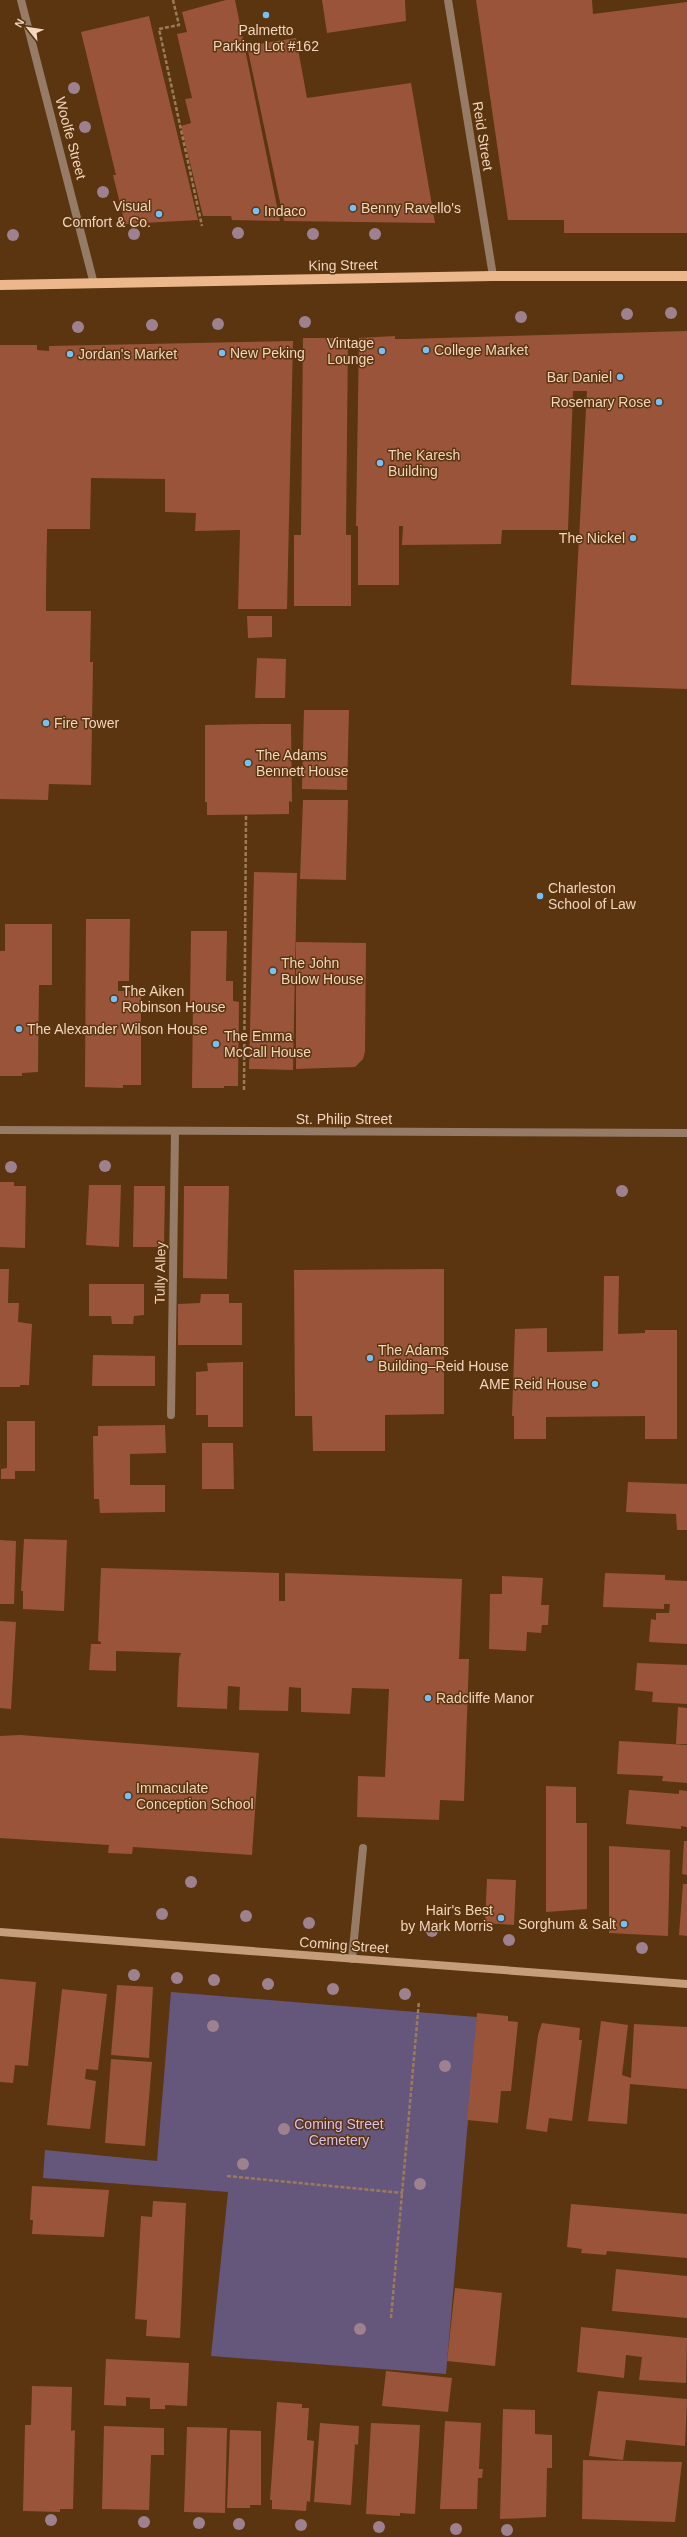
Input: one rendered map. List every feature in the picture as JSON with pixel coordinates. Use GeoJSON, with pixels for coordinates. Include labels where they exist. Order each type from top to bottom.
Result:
{"type":"FeatureCollection","features":[{"type":"Feature","properties":{"kind":"main road","name":"King Street"},"geometry":{"type":"LineString","coordinates":[[0,285],[493,276],[687,276]]}},
{"type":"Feature","properties":{"kind":"street","name":"Woolfe Street"},"geometry":{"type":"LineString","coordinates":[[21,0],[94,284]]}},
{"type":"Feature","properties":{"kind":"street","name":"Reid Street"},"geometry":{"type":"LineString","coordinates":[[448,0],[493,276]]}},
{"type":"Feature","properties":{"kind":"street","name":"St. Philip Street"},"geometry":{"type":"LineString","coordinates":[[0,1130],[687,1133]]}},
{"type":"Feature","properties":{"kind":"street","name":"Tully Alley"},"geometry":{"type":"LineString","coordinates":[[171,1415],[175,1131]]}},
{"type":"Feature","properties":{"kind":"street"},"geometry":{"type":"LineString","coordinates":[[352,1959],[363,1848]]}},
{"type":"Feature","properties":{"kind":"street","name":"Coming Street"},"geometry":{"type":"LineString","coordinates":[[0,1932],[687,1984]]}},
{"type":"Feature","properties":{"kind":"path"},"geometry":{"type":"LineString","coordinates":[[173,0],[179,25],[159,29],[202,226]]}},
{"type":"Feature","properties":{"kind":"path"},"geometry":{"type":"LineString","coordinates":[[244,1090],[246,814]]}},
{"type":"Feature","properties":{"kind":"path"},"geometry":{"type":"LineString","coordinates":[[391,2318],[420,2001]]}},
{"type":"Feature","properties":{"kind":"path"},"geometry":{"type":"LineString","coordinates":[[227,2176],[402,2193]]}},
{"type":"Feature","properties":{"kind":"green space","name":"Coming Street Cemetery"},"geometry":{"type":"Polygon","coordinates":[[[171,1992],[477,2017],[446,2374],[211,2356],[228,2192],[43,2178],[45,2150],[157,2161],[171,1992]]]}},
{"type":"Feature","properties":{"kind":"building"},"geometry":{"type":"Polygon","coordinates":[[[226,0],[235,0],[280,221],[232,220],[231,216],[203,216],[181,126],[191,123],[185,99],[192,98],[177,34],[187,32],[182,12],[226,0]]]}},
{"type":"Feature","properties":{"kind":"building"},"geometry":{"type":"Polygon","coordinates":[[[322,0],[405,0],[406,21],[327,33],[322,0]]]}},
{"type":"Feature","properties":{"kind":"building"},"geometry":{"type":"Polygon","coordinates":[[[476,0],[592,0],[593,14],[687,2],[687,233],[564,233],[564,220],[508,220],[476,0]]]}},
{"type":"Feature","properties":{"kind":"building"},"geometry":{"type":"Polygon","coordinates":[[[149,16],[198,220],[125,224],[113,175],[116,175],[81,32],[149,16]]]}},
{"type":"Feature","properties":{"kind":"building"},"geometry":{"type":"Polygon","coordinates":[[[296,38],[307,98],[411,83],[435,223],[284,221],[247,46],[296,38]]]}},
{"type":"Feature","properties":{"kind":"building"},"geometry":{"type":"Polygon","coordinates":[[[687,331],[687,689],[571,685],[587,391],[573,391],[568,530],[502,530],[501,544],[402,545],[403,526],[399,526],[399,585],[358,585],[358,526],[356,526],[359,338],[395,336],[395,339],[405,339],[687,331]]]}},
{"type":"Feature","properties":{"kind":"building"},"geometry":{"type":"Polygon","coordinates":[[[303,338],[348,338],[346,535],[351,535],[351,606],[294,606],[294,535],[301,535],[303,338]]]}},
{"type":"Feature","properties":{"kind":"building"},"geometry":{"type":"Polygon","coordinates":[[[293,341],[287,609],[238,609],[240,530],[195,531],[196,513],[165,512],[165,479],[91,478],[90,529],[47,529],[46,611],[91,611],[90,662],[93,662],[91,785],[49,784],[48,800],[0,799],[0,345],[37,345],[37,350],[49,351],[49,346],[293,341]]]}},
{"type":"Feature","properties":{"kind":"building"},"geometry":{"type":"Polygon","coordinates":[[[247,616],[272,616],[272,637],[248,638],[247,616]]]}},
{"type":"Feature","properties":{"kind":"building"},"geometry":{"type":"Polygon","coordinates":[[[257,658],[286,659],[285,698],[255,698],[257,658]]]}},
{"type":"Feature","properties":{"kind":"building"},"geometry":{"type":"Polygon","coordinates":[[[304,710],[349,710],[347,790],[302,789],[304,710]]]}},
{"type":"Feature","properties":{"kind":"building","name":"The Adams Bennett House"},"geometry":{"type":"Polygon","coordinates":[[[291,724],[292,802],[289,801],[289,814],[207,815],[207,802],[205,802],[205,725],[291,724]]]}},
{"type":"Feature","properties":{"kind":"building"},"geometry":{"type":"Polygon","coordinates":[[[303,800],[348,800],[346,880],[300,879],[303,800]]]}},
{"type":"Feature","properties":{"kind":"building","name":"The John Bulow House"},"geometry":{"type":"Polygon","coordinates":[[[254,872],[297,873],[293,1070],[249,1069],[254,872]]]}},
{"type":"Feature","properties":{"kind":"building","name":"The Aiken Robinson House"},"geometry":{"type":"Polygon","coordinates":[[[86,919],[130,919],[129,981],[118,981],[118,991],[141,991],[141,1085],[123,1085],[123,1088],[85,1087],[86,919]]]}},
{"type":"Feature","properties":{"kind":"building","name":"The Alexander Wilson House"},"geometry":{"type":"Polygon","coordinates":[[[5,924],[52,924],[52,985],[39,985],[38,1072],[22,1073],[22,1076],[0,1076],[0,951],[5,951],[5,924]]]}},
{"type":"Feature","properties":{"kind":"building","name":"The Emma McCall House"},"geometry":{"type":"Polygon","coordinates":[[[191,931],[227,931],[226,981],[233,981],[233,1001],[239,1002],[238,1086],[224,1086],[224,1088],[192,1088],[193,1003],[190,1003],[191,931]]]}},
{"type":"Feature","properties":{"kind":"building"},"geometry":{"type":"Polygon","coordinates":[[[296,942],[366,943],[365,1052],[363,1059],[355,1067],[296,1069],[296,942]]]}},
{"type":"Feature","properties":{"kind":"building"},"geometry":{"type":"Polygon","coordinates":[[[0,1182],[14,1182],[14,1186],[26,1186],[25,1248],[0,1247],[0,1182]]]}},
{"type":"Feature","properties":{"kind":"building"},"geometry":{"type":"Polygon","coordinates":[[[89,1185],[121,1185],[119,1247],[86,1245],[89,1185]]]}},
{"type":"Feature","properties":{"kind":"building"},"geometry":{"type":"Polygon","coordinates":[[[134,1186],[165,1186],[164,1247],[133,1247],[134,1186]]]}},
{"type":"Feature","properties":{"kind":"building"},"geometry":{"type":"Polygon","coordinates":[[[184,1186],[229,1186],[227,1279],[183,1278],[184,1186]]]}},
{"type":"Feature","properties":{"kind":"building"},"geometry":{"type":"Polygon","coordinates":[[[0,1269],[9,1269],[8,1303],[19,1303],[18,1322],[32,1324],[29,1385],[20,1385],[20,1387],[0,1387],[0,1269]]]}},
{"type":"Feature","properties":{"kind":"building","name":"The Adams Building–Reid House"},"geometry":{"type":"Polygon","coordinates":[[[444,1269],[444,1414],[385,1415],[385,1451],[313,1451],[312,1416],[295,1416],[294,1270],[444,1269]]]}},
{"type":"Feature","properties":{"kind":"building","name":"AME Reid House"},"geometry":{"type":"Polygon","coordinates":[[[604,1276],[619,1276],[618,1334],[645,1333],[645,1330],[677,1330],[677,1439],[645,1439],[645,1416],[546,1417],[546,1439],[514,1439],[514,1416],[512,1416],[515,1329],[547,1328],[547,1352],[603,1351],[604,1276]]]}},
{"type":"Feature","properties":{"kind":"building"},"geometry":{"type":"Polygon","coordinates":[[[89,1284],[144,1284],[144,1315],[134,1316],[133,1324],[112,1324],[111,1316],[89,1316],[89,1284]]]}},
{"type":"Feature","properties":{"kind":"building"},"geometry":{"type":"Polygon","coordinates":[[[201,1294],[229,1294],[229,1303],[242,1303],[242,1345],[178,1345],[178,1304],[200,1303],[201,1294]]]}},
{"type":"Feature","properties":{"kind":"building"},"geometry":{"type":"Polygon","coordinates":[[[93,1355],[155,1356],[155,1386],[92,1386],[93,1355]]]}},
{"type":"Feature","properties":{"kind":"building"},"geometry":{"type":"Polygon","coordinates":[[[243,1362],[243,1427],[208,1427],[208,1415],[196,1415],[196,1372],[208,1371],[207,1363],[243,1362]]]}},
{"type":"Feature","properties":{"kind":"building"},"geometry":{"type":"Polygon","coordinates":[[[7,1421],[35,1421],[35,1471],[15,1471],[15,1479],[1,1479],[1,1469],[7,1468],[7,1421]]]}},
{"type":"Feature","properties":{"kind":"building"},"geometry":{"type":"Polygon","coordinates":[[[165,1425],[166,1453],[130,1454],[130,1485],[165,1485],[165,1512],[100,1513],[99,1499],[94,1499],[93,1436],[98,1436],[98,1426],[165,1425]]]}},
{"type":"Feature","properties":{"kind":"building"},"geometry":{"type":"Polygon","coordinates":[[[202,1443],[233,1443],[234,1489],[202,1489],[202,1443]]]}},
{"type":"Feature","properties":{"kind":"building"},"geometry":{"type":"Polygon","coordinates":[[[628,1482],[687,1484],[687,1530],[677,1530],[676,1514],[626,1512],[628,1482]]]}},
{"type":"Feature","properties":{"kind":"building"},"geometry":{"type":"Polygon","coordinates":[[[24,1539],[67,1540],[64,1611],[23,1609],[23,1591],[21,1591],[24,1539]]]}},
{"type":"Feature","properties":{"kind":"building"},"geometry":{"type":"Polygon","coordinates":[[[0,1540],[16,1541],[14,1604],[0,1604],[0,1540]]]}},
{"type":"Feature","properties":{"kind":"building","name":"Radcliffe Manor"},"geometry":{"type":"Polygon","coordinates":[[[101,1568],[279,1573],[279,1601],[285,1601],[285,1573],[462,1579],[459,1659],[469,1659],[464,1801],[440,1800],[439,1820],[357,1817],[358,1776],[385,1777],[389,1689],[352,1688],[350,1714],[301,1712],[301,1688],[289,1687],[288,1711],[239,1710],[240,1687],[228,1686],[227,1709],[177,1707],[179,1658],[181,1653],[116,1651],[116,1671],[89,1670],[91,1644],[101,1644],[101,1642],[98,1641],[101,1568]]]}},
{"type":"Feature","properties":{"kind":"building"},"geometry":{"type":"Polygon","coordinates":[[[605,1573],[665,1575],[665,1580],[687,1581],[687,1644],[649,1642],[651,1619],[656,1620],[656,1613],[669,1613],[670,1604],[664,1604],[664,1609],[603,1607],[605,1573]]]}},
{"type":"Feature","properties":{"kind":"building"},"geometry":{"type":"Polygon","coordinates":[[[502,1576],[543,1578],[541,1605],[549,1605],[548,1625],[542,1625],[541,1633],[527,1632],[526,1651],[489,1649],[490,1594],[502,1594],[502,1576]]]}},
{"type":"Feature","properties":{"kind":"building"},"geometry":{"type":"Polygon","coordinates":[[[0,1621],[16,1622],[11,1709],[0,1708],[0,1621]]]}},
{"type":"Feature","properties":{"kind":"building"},"geometry":{"type":"Polygon","coordinates":[[[637,1663],[687,1665],[687,1704],[652,1702],[653,1692],[635,1690],[637,1663]]]}},
{"type":"Feature","properties":{"kind":"building"},"geometry":{"type":"Polygon","coordinates":[[[678,1707],[687,1708],[687,1744],[676,1744],[678,1707]]]}},
{"type":"Feature","properties":{"kind":"building","name":"Immaculate Conception School"},"geometry":{"type":"Polygon","coordinates":[[[20,1735],[259,1753],[252,1855],[133,1847],[132,1854],[108,1853],[109,1845],[0,1838],[0,1736],[20,1735]]]}},
{"type":"Feature","properties":{"kind":"building"},"geometry":{"type":"Polygon","coordinates":[[[619,1741],[687,1745],[687,1783],[662,1781],[663,1776],[617,1774],[619,1741]]]}},
{"type":"Feature","properties":{"kind":"building"},"geometry":{"type":"Polygon","coordinates":[[[546,1786],[576,1787],[576,1823],[587,1823],[587,1909],[546,1912],[546,1786]]]}},
{"type":"Feature","properties":{"kind":"building"},"geometry":{"type":"Polygon","coordinates":[[[629,1790],[679,1794],[679,1790],[687,1791],[687,1827],[681,1826],[681,1829],[626,1824],[629,1790]]]}},
{"type":"Feature","properties":{"kind":"building"},"geometry":{"type":"Polygon","coordinates":[[[684,1841],[687,1841],[687,1875],[682,1874],[684,1841]]]}},
{"type":"Feature","properties":{"kind":"building"},"geometry":{"type":"Polygon","coordinates":[[[609,1846],[670,1850],[668,1936],[609,1933],[609,1846]]]}},
{"type":"Feature","properties":{"kind":"building"},"geometry":{"type":"Polygon","coordinates":[[[487,1879],[516,1880],[514,1925],[485,1923],[487,1879]]]}},
{"type":"Feature","properties":{"kind":"building"},"geometry":{"type":"Polygon","coordinates":[[[683,1884],[687,1884],[687,1936],[679,1935],[683,1884]]]}},
{"type":"Feature","properties":{"kind":"building"},"geometry":{"type":"Polygon","coordinates":[[[0,1979],[36,1982],[28,2066],[15,2065],[13,2083],[0,2082],[0,1979]]]}},
{"type":"Feature","properties":{"kind":"building"},"geometry":{"type":"Polygon","coordinates":[[[117,1985],[153,1987],[149,2058],[111,2055],[117,1985]]]}},
{"type":"Feature","properties":{"kind":"building"},"geometry":{"type":"Polygon","coordinates":[[[62,1989],[107,1994],[98,2070],[86,2069],[85,2079],[96,2081],[90,2129],[47,2125],[62,1989]]]}},
{"type":"Feature","properties":{"kind":"building"},"geometry":{"type":"Polygon","coordinates":[[[477,2013],[508,2016],[508,2021],[518,2022],[511,2091],[501,2091],[498,2123],[467,2120],[477,2013]]]}},
{"type":"Feature","properties":{"kind":"building"},"geometry":{"type":"Polygon","coordinates":[[[601,2021],[628,2025],[622,2075],[631,2078],[634,2024],[687,2027],[687,2089],[630,2084],[627,2124],[588,2121],[601,2021]]]}},
{"type":"Feature","properties":{"kind":"building"},"geometry":{"type":"Polygon","coordinates":[[[542,2023],[580,2028],[579,2040],[582,2040],[572,2121],[549,2118],[547,2132],[526,2129],[538,2035],[542,2023]]]}},
{"type":"Feature","properties":{"kind":"building"},"geometry":{"type":"Polygon","coordinates":[[[111,2059],[152,2062],[145,2146],[105,2143],[111,2059]]]}},
{"type":"Feature","properties":{"kind":"building"},"geometry":{"type":"Polygon","coordinates":[[[32,2186],[109,2190],[104,2237],[32,2234],[33,2220],[30,2220],[32,2186]]]}},
{"type":"Feature","properties":{"kind":"building"},"geometry":{"type":"Polygon","coordinates":[[[153,2201],[186,2203],[180,2338],[146,2336],[147,2320],[135,2319],[141,2216],[152,2217],[153,2201]]]}},
{"type":"Feature","properties":{"kind":"building"},"geometry":{"type":"Polygon","coordinates":[[[571,2204],[687,2214],[687,2258],[607,2251],[606,2255],[581,2253],[582,2249],[567,2247],[571,2204]]]}},
{"type":"Feature","properties":{"kind":"building"},"geometry":{"type":"Polygon","coordinates":[[[616,2269],[687,2276],[687,2318],[612,2311],[616,2269]]]}},
{"type":"Feature","properties":{"kind":"building"},"geometry":{"type":"Polygon","coordinates":[[[455,2288],[502,2293],[495,2366],[447,2361],[455,2288]]]}},
{"type":"Feature","properties":{"kind":"building"},"geometry":{"type":"Polygon","coordinates":[[[581,2327],[687,2338],[686,2383],[639,2380],[642,2357],[626,2355],[624,2378],[577,2372],[581,2327]]]}},
{"type":"Feature","properties":{"kind":"building"},"geometry":{"type":"Polygon","coordinates":[[[106,2359],[189,2363],[187,2406],[165,2405],[165,2409],[150,2409],[150,2398],[126,2397],[126,2406],[104,2405],[106,2359]]]}},
{"type":"Feature","properties":{"kind":"building"},"geometry":{"type":"Polygon","coordinates":[[[386,2371],[452,2378],[448,2412],[382,2406],[386,2371]]]}},
{"type":"Feature","properties":{"kind":"building"},"geometry":{"type":"Polygon","coordinates":[[[32,2386],[72,2387],[71,2431],[75,2430],[73,2509],[60,2509],[60,2512],[23,2511],[25,2425],[31,2425],[32,2386]]]}},
{"type":"Feature","properties":{"kind":"building"},"geometry":{"type":"Polygon","coordinates":[[[598,2391],[687,2399],[685,2446],[626,2440],[623,2460],[589,2456],[598,2391]]]}},
{"type":"Feature","properties":{"kind":"building"},"geometry":{"type":"Polygon","coordinates":[[[277,2402],[302,2404],[302,2408],[309,2408],[307,2440],[314,2441],[310,2502],[307,2501],[306,2511],[272,2509],[272,2500],[270,2500],[277,2402]]]}},
{"type":"Feature","properties":{"kind":"building"},"geometry":{"type":"Polygon","coordinates":[[[503,2409],[535,2410],[535,2434],[552,2435],[552,2468],[547,2468],[546,2517],[500,2519],[503,2409]]]}},
{"type":"Feature","properties":{"kind":"building"},"geometry":{"type":"Polygon","coordinates":[[[445,2421],[481,2423],[479,2469],[483,2469],[482,2478],[478,2478],[477,2509],[440,2509],[445,2421]]]}},
{"type":"Feature","properties":{"kind":"building"},"geometry":{"type":"Polygon","coordinates":[[[320,2423],[359,2426],[358,2445],[355,2444],[351,2505],[314,2502],[320,2423]]]}},
{"type":"Feature","properties":{"kind":"building"},"geometry":{"type":"Polygon","coordinates":[[[371,2423],[420,2425],[415,2514],[400,2513],[400,2516],[366,2514],[371,2423]]]}},
{"type":"Feature","properties":{"kind":"building"},"geometry":{"type":"Polygon","coordinates":[[[104,2426],[164,2428],[164,2455],[151,2455],[149,2510],[102,2509],[104,2426]]]}},
{"type":"Feature","properties":{"kind":"building"},"geometry":{"type":"Polygon","coordinates":[[[187,2427],[227,2428],[225,2513],[184,2512],[187,2427]]]}},
{"type":"Feature","properties":{"kind":"building"},"geometry":{"type":"Polygon","coordinates":[[[230,2430],[261,2431],[261,2505],[250,2505],[250,2508],[227,2508],[230,2430]]]}},
{"type":"Feature","properties":{"kind":"building"},"geometry":{"type":"Polygon","coordinates":[[[583,2460],[682,2462],[675,2522],[582,2519],[583,2460]]]}},
{"type":"Feature","properties":{"kind":"place","name":"Palmetto Parking Lot #162"},"geometry":{"type":"Point","coordinates":[266,15]}},
{"type":"Feature","properties":{"kind":"place","name":"Benny Ravello's"},"geometry":{"type":"Point","coordinates":[353,208]}},
{"type":"Feature","properties":{"kind":"place","name":"Indaco"},"geometry":{"type":"Point","coordinates":[256,211]}},
{"type":"Feature","properties":{"kind":"place","name":"Visual Comfort & Co."},"geometry":{"type":"Point","coordinates":[159,214]}},
{"type":"Feature","properties":{"kind":"place","name":"College Market"},"geometry":{"type":"Point","coordinates":[426,350]}},
{"type":"Feature","properties":{"kind":"place","name":"Vintage Lounge"},"geometry":{"type":"Point","coordinates":[382,351]}},
{"type":"Feature","properties":{"kind":"place","name":"New Peking"},"geometry":{"type":"Point","coordinates":[222,353]}},
{"type":"Feature","properties":{"kind":"place","name":"Jordan's Market"},"geometry":{"type":"Point","coordinates":[70,354]}},
{"type":"Feature","properties":{"kind":"place","name":"Bar Daniel"},"geometry":{"type":"Point","coordinates":[620,377]}},
{"type":"Feature","properties":{"kind":"place","name":"Rosemary Rose"},"geometry":{"type":"Point","coordinates":[659,402]}},
{"type":"Feature","properties":{"kind":"place","name":"The Karesh Building"},"geometry":{"type":"Point","coordinates":[380,463]}},
{"type":"Feature","properties":{"kind":"place","name":"The Nickel"},"geometry":{"type":"Point","coordinates":[633,538]}},
{"type":"Feature","properties":{"kind":"place","name":"Fire Tower"},"geometry":{"type":"Point","coordinates":[46,723]}},
{"type":"Feature","properties":{"kind":"place","name":"The Adams Bennett House"},"geometry":{"type":"Point","coordinates":[248,763]}},
{"type":"Feature","properties":{"kind":"place","name":"Charleston School of Law"},"geometry":{"type":"Point","coordinates":[540,896]}},
{"type":"Feature","properties":{"kind":"place","name":"The John Bulow House"},"geometry":{"type":"Point","coordinates":[273,971]}},
{"type":"Feature","properties":{"kind":"place","name":"The Aiken Robinson House"},"geometry":{"type":"Point","coordinates":[114,999]}},
{"type":"Feature","properties":{"kind":"place","name":"The Alexander Wilson House"},"geometry":{"type":"Point","coordinates":[19,1029]}},
{"type":"Feature","properties":{"kind":"place","name":"The Emma McCall House"},"geometry":{"type":"Point","coordinates":[216,1044]}},
{"type":"Feature","properties":{"kind":"place","name":"The Adams Building–Reid House"},"geometry":{"type":"Point","coordinates":[370,1358]}},
{"type":"Feature","properties":{"kind":"place","name":"AME Reid House"},"geometry":{"type":"Point","coordinates":[595,1384]}},
{"type":"Feature","properties":{"kind":"place","name":"Radcliffe Manor"},"geometry":{"type":"Point","coordinates":[428,1698]}},
{"type":"Feature","properties":{"kind":"place","name":"Immaculate Conception School"},"geometry":{"type":"Point","coordinates":[128,1796]}},
{"type":"Feature","properties":{"kind":"place","name":"Hair's Best by Mark Morris"},"geometry":{"type":"Point","coordinates":[501,1918]}},
{"type":"Feature","properties":{"kind":"place","name":"Sorghum & Salt"},"geometry":{"type":"Point","coordinates":[624,1924]}}]}
